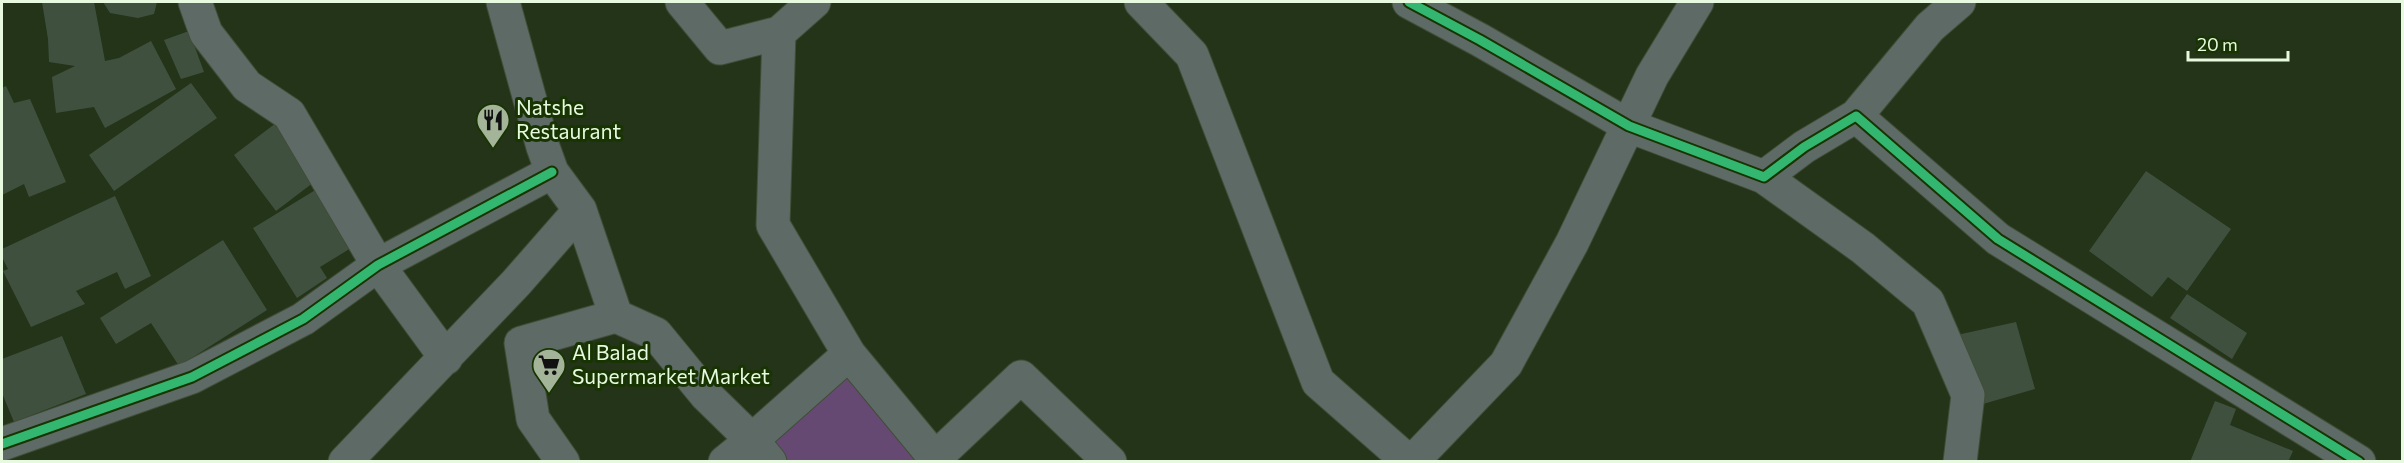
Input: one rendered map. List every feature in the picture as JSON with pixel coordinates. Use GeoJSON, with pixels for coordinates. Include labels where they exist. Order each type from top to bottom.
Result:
{"type":"FeatureCollection","features":[{"type":"Feature","properties":{"kind":"street"},"geometry":{"type":"LineString","coordinates":[[195,2],[206,33],[247,86],[289,114],[378,265],[446,358]]}},
{"type":"Feature","properties":{"kind":"street"},"geometry":{"type":"LineString","coordinates":[[503,2],[543,147],[552,172],[580,210],[616,316]]}},
{"type":"Feature","properties":{"kind":"street"},"geometry":{"type":"LineString","coordinates":[[682,2],[720,48],[779,33],[814,2]]}},
{"type":"Feature","properties":{"kind":"street"},"geometry":{"type":"LineString","coordinates":[[1141,2],[1192,55],[1318,382],[1410,462],[1506,364],[1572,243],[1652,76],[1697,2]]}},
{"type":"Feature","properties":{"kind":"street"},"geometry":{"type":"LineString","coordinates":[[1409,2],[1629,126],[1764,177],[1863,248],[1928,302],[1968,395],[1960,462]]}},
{"type":"Feature","properties":{"kind":"street"},"geometry":{"type":"LineString","coordinates":[[1764,177],[1804,147],[1856,116],[1930,27],[1959,2]]}},
{"type":"Feature","properties":{"kind":"street"},"geometry":{"type":"LineString","coordinates":[[779,33],[773,225],[849,354],[933,460],[1022,377],[1110,462]]}},
{"type":"Feature","properties":{"kind":"street"},"geometry":{"type":"LineString","coordinates":[[1856,116],[1998,238],[2360,462]]}},
{"type":"Feature","properties":{"kind":"street"},"geometry":{"type":"LineString","coordinates":[[2,444],[192,377],[303,319],[378,265],[552,172]]}},
{"type":"Feature","properties":{"kind":"street"},"geometry":{"type":"LineString","coordinates":[[345,462],[446,358],[580,210]]}},
{"type":"Feature","properties":{"kind":"street"},"geometry":{"type":"LineString","coordinates":[[563,462],[533,419],[521,343],[616,316],[656,334],[706,395],[761,451]]}},
{"type":"Feature","properties":{"kind":"street"},"geometry":{"type":"LineString","coordinates":[[725,462],[761,451],[849,354]]}},
{"type":"Feature","properties":{"kind":"shaded area"},"geometry":{"type":"Polygon","coordinates":[[[849,354],[931,462],[770,461],[752,440],[849,354]]]}},
{"type":"Feature","properties":{"kind":"building"},"geometry":{"type":"Polygon","coordinates":[[[42,2],[94,2],[105,61],[119,58],[151,41],[176,89],[105,128],[94,107],[56,113],[52,77],[75,66],[49,62],[42,2]]]}},
{"type":"Feature","properties":{"kind":"building"},"geometry":{"type":"Polygon","coordinates":[[[103,2],[157,2],[154,14],[138,18],[110,13],[103,2]]]}},
{"type":"Feature","properties":{"kind":"building"},"geometry":{"type":"Polygon","coordinates":[[[189,31],[204,72],[181,79],[164,40],[189,31]]]}},
{"type":"Feature","properties":{"kind":"building"},"geometry":{"type":"Polygon","coordinates":[[[191,83],[217,118],[114,191],[89,155],[191,83]]]}},
{"type":"Feature","properties":{"kind":"building"},"geometry":{"type":"Polygon","coordinates":[[[6,86],[14,103],[30,99],[66,182],[29,197],[24,184],[2,195],[2,88],[6,86]]]}},
{"type":"Feature","properties":{"kind":"building"},"geometry":{"type":"Polygon","coordinates":[[[276,123],[318,179],[276,211],[234,155],[276,123]]]}},
{"type":"Feature","properties":{"kind":"building"},"geometry":{"type":"Polygon","coordinates":[[[2146,171],[2231,229],[2187,291],[2168,277],[2152,297],[2089,251],[2146,171]]]}},
{"type":"Feature","properties":{"kind":"building"},"geometry":{"type":"Polygon","coordinates":[[[317,189],[351,248],[320,267],[327,278],[297,298],[253,228],[317,189]]]}},
{"type":"Feature","properties":{"kind":"building"},"geometry":{"type":"Polygon","coordinates":[[[115,196],[151,276],[125,289],[117,272],[76,291],[85,304],[31,327],[3,271],[8,269],[2,257],[2,249],[115,196]]]}},
{"type":"Feature","properties":{"kind":"building"},"geometry":{"type":"Polygon","coordinates":[[[223,240],[267,310],[179,366],[151,323],[116,344],[100,318],[223,240]]]}},
{"type":"Feature","properties":{"kind":"building"},"geometry":{"type":"Polygon","coordinates":[[[2187,294],[2247,333],[2232,359],[2170,318],[2187,294]]]}},
{"type":"Feature","properties":{"kind":"building"},"geometry":{"type":"Polygon","coordinates":[[[2016,322],[2035,389],[1976,406],[1957,335],[2016,322]]]}},
{"type":"Feature","properties":{"kind":"building"},"geometry":{"type":"Polygon","coordinates":[[[62,336],[86,394],[14,422],[2,393],[2,359],[62,336]]]}},
{"type":"Feature","properties":{"kind":"building"},"geometry":{"type":"Polygon","coordinates":[[[2215,401],[2236,409],[2230,425],[2293,451],[2288,462],[2190,462],[2215,401]]]}},
{"type":"Feature","properties":{"kind":"cycle path"},"geometry":{"type":"LineString","coordinates":[[1409,2],[1629,126],[1764,177],[1804,147],[1856,116],[1998,239],[2359,462]]}},
{"type":"Feature","properties":{"kind":"cycle path"},"geometry":{"type":"LineString","coordinates":[[2,444],[192,377],[303,319],[378,265],[552,172]]}},
{"type":"Feature","properties":{"kind":"place","name":"Natshe Restaurant"},"geometry":{"type":"Point","coordinates":[493,149]}},
{"type":"Feature","properties":{"kind":"place","name":"Al Balad Supermarket Market"},"geometry":{"type":"Point","coordinates":[549,394]}}]}
